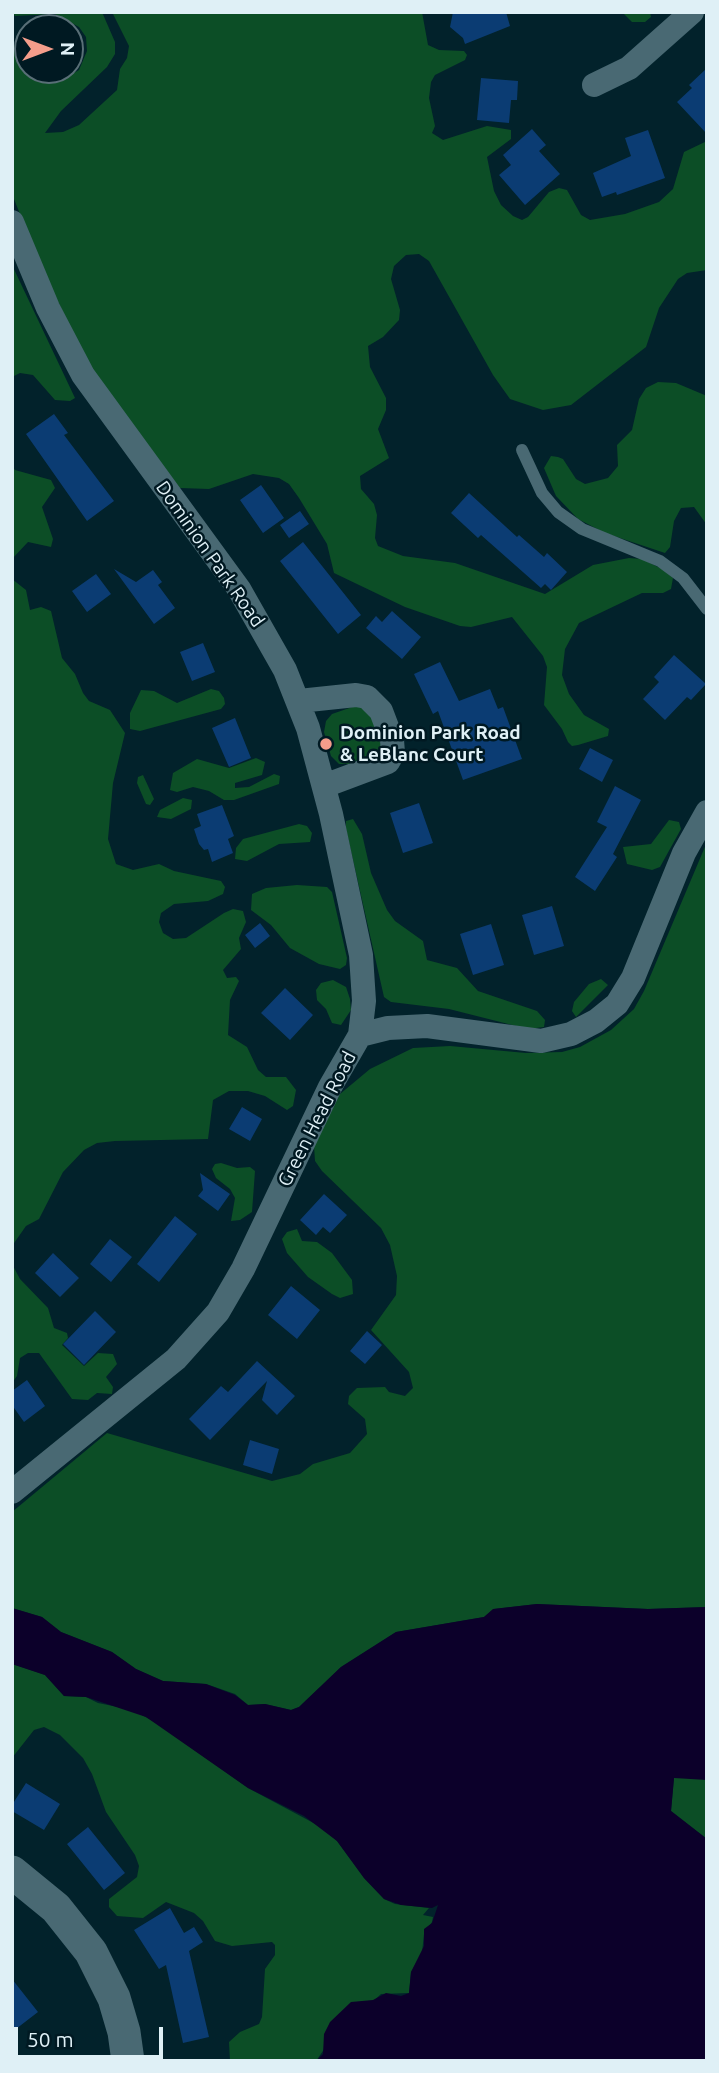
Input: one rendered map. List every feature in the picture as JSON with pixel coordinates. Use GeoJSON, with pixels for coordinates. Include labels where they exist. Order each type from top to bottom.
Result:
{"type":"FeatureCollection","features":[{"type":"Feature","properties":{"kind":"street"},"geometry":{"type":"LineString","coordinates":[[594,85],[629,68],[692,12]]}},
{"type":"Feature","properties":{"kind":"street","name":"Dominion Park Road"},"geometry":{"type":"LineString","coordinates":[[12,222],[48,308],[83,375],[239,589],[276,652],[299,701],[324,786],[362,956],[364,1000],[360,1035]]}},
{"type":"Feature","properties":{"kind":"street"},"geometry":{"type":"LineString","coordinates":[[299,701],[356,695],[368,697],[381,711],[392,740],[393,753],[388,762],[324,786]]}},
{"type":"Feature","properties":{"kind":"street","name":"Green Head Road"},"geometry":{"type":"LineString","coordinates":[[12,1492],[165,1369],[213,1318],[243,1269],[330,1087],[360,1035],[388,1028],[427,1026],[541,1041],[571,1034],[596,1021],[617,1004],[633,978],[684,853],[707,812]]}},
{"type":"Feature","properties":{"kind":"street"},"geometry":{"type":"LineString","coordinates":[[12,1872],[57,1908],[90,1952],[114,1998],[124,2032],[128,2061]]}},
{"type":"Feature","properties":{"kind":"lane"},"geometry":{"type":"LineString","coordinates":[[522,450],[533,479],[558,512],[582,529],[660,561],[683,578],[707,609]]}},
{"type":"Feature","properties":{"kind":"green space"},"geometry":{"type":"Polygon","coordinates":[[[12,12],[102,12],[115,42],[115,54],[107,67],[61,111],[45,133],[63,132],[79,125],[117,90],[120,69],[127,58],[129,46],[112,12],[422,12],[428,45],[439,50],[464,51],[467,55],[465,60],[435,75],[431,82],[429,98],[435,126],[432,133],[443,140],[487,126],[511,130],[511,139],[487,157],[494,191],[501,205],[522,220],[528,217],[549,192],[559,188],[567,190],[581,215],[590,220],[625,214],[659,202],[673,189],[684,152],[707,141],[707,270],[687,273],[678,279],[659,308],[646,347],[571,405],[543,410],[510,399],[493,375],[429,261],[419,254],[406,255],[394,266],[391,279],[400,310],[399,320],[383,337],[368,346],[370,367],[386,398],[386,410],[378,429],[389,458],[360,476],[361,489],[374,504],[377,515],[375,538],[378,546],[403,556],[455,563],[545,594],[593,565],[629,558],[642,559],[664,570],[673,578],[671,589],[663,593],[642,593],[579,623],[565,649],[562,675],[569,694],[584,715],[609,729],[608,736],[572,746],[568,742],[544,705],[547,667],[543,656],[512,617],[471,627],[460,626],[405,607],[334,573],[327,544],[289,484],[279,478],[253,474],[209,489],[180,488],[95,376],[43,272],[12,194],[12,40],[14,84],[84,84],[84,58],[87,51],[84,14],[14,15],[12,12]]]}},
{"type":"Feature","properties":{"kind":"green space"},"geometry":{"type":"Polygon","coordinates":[[[622,12],[650,12],[651,17],[645,22],[632,22],[622,12]]]}},
{"type":"Feature","properties":{"kind":"green space"},"geometry":{"type":"Polygon","coordinates":[[[12,265],[75,398],[70,401],[55,400],[33,375],[20,373],[12,377],[12,265]]]}},
{"type":"Feature","properties":{"kind":"green space"},"geometry":{"type":"Polygon","coordinates":[[[658,382],[676,383],[707,396],[707,525],[694,507],[681,508],[674,521],[670,547],[665,553],[605,533],[578,519],[556,496],[544,468],[551,456],[558,457],[563,459],[576,479],[585,484],[608,478],[618,466],[617,445],[632,430],[639,399],[646,388],[658,382]]]}},
{"type":"Feature","properties":{"kind":"green space"},"geometry":{"type":"Polygon","coordinates":[[[12,466],[15,470],[51,480],[55,488],[42,507],[53,539],[51,547],[28,542],[12,559],[12,466]]]}},
{"type":"Feature","properties":{"kind":"green space"},"geometry":{"type":"Polygon","coordinates":[[[12,579],[26,590],[30,610],[41,607],[51,611],[62,658],[75,674],[83,693],[89,701],[110,710],[125,733],[113,783],[108,839],[116,864],[133,870],[159,864],[174,871],[221,881],[225,887],[223,894],[208,901],[174,904],[161,913],[159,922],[163,933],[173,939],[186,938],[224,913],[233,909],[243,911],[246,922],[239,938],[241,949],[223,970],[227,978],[236,977],[239,981],[230,1000],[228,1035],[247,1047],[258,1070],[266,1077],[286,1077],[296,1090],[293,1106],[287,1110],[265,1096],[248,1091],[229,1091],[213,1100],[208,1139],[115,1141],[97,1143],[84,1150],[63,1172],[39,1219],[26,1226],[12,1246],[12,579]]]}},
{"type":"Feature","properties":{"kind":"green space"},"geometry":{"type":"Polygon","coordinates":[[[211,689],[219,691],[224,698],[225,704],[221,709],[140,731],[130,729],[130,713],[141,690],[154,691],[177,703],[211,689]]]}},
{"type":"Feature","properties":{"kind":"green space"},"geometry":{"type":"Polygon","coordinates":[[[358,705],[370,712],[381,745],[379,751],[349,764],[339,764],[331,756],[324,732],[326,721],[332,714],[358,705]]]}},
{"type":"Feature","properties":{"kind":"green space"},"geometry":{"type":"Polygon","coordinates":[[[256,758],[265,762],[262,775],[235,783],[235,788],[249,787],[274,774],[280,776],[279,784],[234,800],[224,800],[209,791],[193,787],[177,792],[170,790],[173,773],[197,759],[229,768],[256,758]]]}},
{"type":"Feature","properties":{"kind":"green space"},"geometry":{"type":"Polygon","coordinates":[[[143,775],[154,799],[150,805],[146,804],[137,783],[138,777],[143,775]]]}},
{"type":"Feature","properties":{"kind":"green space"},"geometry":{"type":"Polygon","coordinates":[[[183,798],[192,800],[191,809],[171,819],[157,817],[160,810],[183,798]]]}},
{"type":"Feature","properties":{"kind":"green space"},"geometry":{"type":"Polygon","coordinates":[[[353,819],[362,834],[371,873],[387,910],[395,921],[423,941],[427,960],[457,968],[478,991],[537,1011],[545,1020],[544,1027],[528,1029],[449,1009],[391,1002],[384,997],[346,829],[346,821],[353,819]]]}},
{"type":"Feature","properties":{"kind":"green space"},"geometry":{"type":"Polygon","coordinates":[[[669,820],[679,822],[681,829],[660,867],[652,870],[627,864],[623,847],[651,844],[669,820]]]}},
{"type":"Feature","properties":{"kind":"green space"},"geometry":{"type":"Polygon","coordinates":[[[299,824],[307,826],[312,833],[310,842],[279,844],[247,861],[235,859],[236,848],[243,839],[299,824]]]}},
{"type":"Feature","properties":{"kind":"green space"},"geometry":{"type":"Polygon","coordinates":[[[707,842],[707,1607],[648,1609],[537,1604],[494,1609],[484,1617],[396,1632],[341,1667],[299,1707],[291,1710],[265,1704],[248,1705],[235,1694],[206,1684],[163,1681],[136,1669],[112,1652],[61,1632],[42,1617],[12,1608],[12,1512],[107,1433],[272,1481],[300,1474],[313,1464],[350,1453],[367,1434],[365,1419],[348,1404],[349,1396],[357,1388],[385,1387],[389,1392],[405,1396],[413,1388],[409,1372],[371,1330],[396,1295],[397,1276],[390,1245],[381,1228],[315,1161],[314,1146],[340,1094],[370,1069],[413,1048],[450,1046],[526,1053],[562,1052],[580,1047],[611,1030],[634,1009],[644,991],[707,842]]]}},
{"type":"Feature","properties":{"kind":"green space"},"geometry":{"type":"Polygon","coordinates":[[[297,885],[327,887],[332,892],[347,958],[346,965],[340,969],[319,964],[290,948],[271,925],[251,910],[252,894],[266,888],[297,885]]]}},
{"type":"Feature","properties":{"kind":"green space"},"geometry":{"type":"Polygon","coordinates":[[[601,979],[608,985],[576,1017],[572,1011],[574,1002],[589,984],[601,979]]]}},
{"type":"Feature","properties":{"kind":"green space"},"geometry":{"type":"Polygon","coordinates":[[[333,980],[346,987],[350,999],[351,1010],[341,1025],[332,1023],[326,1009],[317,1000],[316,990],[321,983],[333,980]]]}},
{"type":"Feature","properties":{"kind":"green space"},"geometry":{"type":"Polygon","coordinates":[[[215,1164],[237,1168],[250,1167],[255,1171],[252,1212],[240,1220],[231,1221],[235,1198],[230,1189],[216,1178],[212,1169],[215,1164]]]}},
{"type":"Feature","properties":{"kind":"green space"},"geometry":{"type":"Polygon","coordinates":[[[297,1229],[302,1241],[317,1242],[332,1253],[352,1280],[353,1294],[340,1298],[332,1294],[308,1277],[287,1253],[282,1239],[287,1232],[297,1229]]]}},
{"type":"Feature","properties":{"kind":"green space"},"geometry":{"type":"Polygon","coordinates":[[[12,1264],[20,1279],[48,1308],[54,1328],[67,1333],[68,1338],[62,1345],[84,1366],[98,1353],[113,1354],[117,1364],[106,1377],[113,1387],[112,1394],[97,1393],[88,1400],[72,1399],[39,1353],[28,1353],[20,1358],[17,1376],[12,1383],[12,1264]]]}},
{"type":"Feature","properties":{"kind":"green space"},"geometry":{"type":"Polygon","coordinates":[[[12,1664],[45,1675],[64,1696],[86,1697],[98,1703],[133,1710],[158,1724],[248,1788],[321,1827],[337,1841],[364,1878],[384,1899],[395,1904],[429,1908],[423,1915],[433,1917],[432,1922],[424,1934],[422,1953],[411,1972],[409,1993],[381,1994],[325,2048],[316,2061],[230,2061],[229,2042],[240,2032],[259,2024],[262,2017],[265,1969],[275,1955],[275,1945],[272,1942],[232,1946],[215,1941],[203,1921],[194,1913],[166,1902],[143,1918],[117,1916],[109,1907],[109,1899],[137,1877],[139,1866],[135,1855],[106,1812],[83,1758],[60,1735],[44,1727],[34,1730],[12,1758],[12,1664]]]}},
{"type":"Feature","properties":{"kind":"green space"},"geometry":{"type":"Polygon","coordinates":[[[694,1777],[707,1780],[707,1839],[671,1811],[674,1778],[694,1777]]]}},
{"type":"Feature","properties":{"kind":"shaded area"},"geometry":{"type":"Polygon","coordinates":[[[537,1604],[648,1609],[707,1607],[707,1780],[674,1778],[671,1811],[707,1839],[707,2061],[316,2061],[323,2054],[324,2034],[330,2022],[351,2002],[373,2000],[386,1993],[401,1996],[409,1993],[411,1972],[424,1946],[424,1929],[432,1923],[438,1905],[432,1908],[401,1905],[384,1899],[364,1878],[337,1841],[304,1816],[248,1788],[146,1717],[86,1697],[64,1696],[45,1675],[12,1664],[12,1608],[42,1617],[61,1632],[112,1652],[136,1669],[163,1681],[206,1684],[235,1695],[248,1705],[265,1704],[291,1710],[299,1707],[341,1667],[396,1632],[484,1617],[493,1609],[537,1604]]]}},
{"type":"Feature","properties":{"kind":"building"},"geometry":{"type":"Polygon","coordinates":[[[453,12],[506,12],[510,26],[465,44],[463,38],[450,27],[453,12]]]}},
{"type":"Feature","properties":{"kind":"building"},"geometry":{"type":"Polygon","coordinates":[[[707,68],[707,134],[677,102],[692,88],[689,85],[707,68]]]}},
{"type":"Feature","properties":{"kind":"building"},"geometry":{"type":"Polygon","coordinates":[[[481,78],[518,81],[517,100],[511,100],[509,123],[477,120],[481,78]]]}},
{"type":"Feature","properties":{"kind":"building"},"geometry":{"type":"Polygon","coordinates":[[[532,129],[546,145],[539,151],[560,174],[525,205],[499,175],[511,165],[503,155],[532,129]]]}},
{"type":"Feature","properties":{"kind":"building"},"geometry":{"type":"Polygon","coordinates":[[[648,130],[665,178],[617,195],[616,192],[602,197],[593,173],[631,156],[625,138],[648,130]]]}},
{"type":"Feature","properties":{"kind":"building"},"geometry":{"type":"Polygon","coordinates":[[[54,414],[68,433],[64,435],[114,501],[87,521],[26,434],[54,414]]]}},
{"type":"Feature","properties":{"kind":"building"},"geometry":{"type":"Polygon","coordinates":[[[261,485],[284,518],[263,533],[240,500],[261,485]]]}},
{"type":"Feature","properties":{"kind":"building"},"geometry":{"type":"Polygon","coordinates":[[[469,493],[517,537],[519,535],[544,557],[547,553],[567,572],[551,590],[545,584],[541,588],[481,535],[478,538],[451,513],[469,493]]]}},
{"type":"Feature","properties":{"kind":"building"},"geometry":{"type":"Polygon","coordinates":[[[300,511],[309,524],[289,538],[280,525],[300,511]]]}},
{"type":"Feature","properties":{"kind":"building"},"geometry":{"type":"Polygon","coordinates":[[[303,542],[361,615],[338,634],[280,561],[303,542]]]}},
{"type":"Feature","properties":{"kind":"building"},"geometry":{"type":"Polygon","coordinates":[[[114,569],[136,582],[153,570],[162,582],[158,585],[175,608],[154,624],[114,569]]]}},
{"type":"Feature","properties":{"kind":"building"},"geometry":{"type":"Polygon","coordinates":[[[96,574],[111,594],[87,612],[72,591],[96,574]]]}},
{"type":"Feature","properties":{"kind":"building"},"geometry":{"type":"Polygon","coordinates":[[[392,611],[421,637],[402,659],[366,628],[376,616],[382,622],[392,611]]]}},
{"type":"Feature","properties":{"kind":"building"},"geometry":{"type":"Polygon","coordinates":[[[203,643],[215,672],[192,681],[180,652],[203,643]]]}},
{"type":"Feature","properties":{"kind":"building"},"geometry":{"type":"Polygon","coordinates":[[[674,655],[706,684],[691,700],[687,697],[665,720],[643,699],[659,682],[654,677],[674,655]]]}},
{"type":"Feature","properties":{"kind":"building"},"geometry":{"type":"Polygon","coordinates":[[[440,662],[459,701],[490,689],[498,709],[503,707],[522,759],[463,780],[438,711],[433,714],[414,674],[440,662]]]}},
{"type":"Feature","properties":{"kind":"building"},"geometry":{"type":"Polygon","coordinates":[[[235,718],[251,758],[229,767],[212,728],[235,718]]]}},
{"type":"Feature","properties":{"kind":"building"},"geometry":{"type":"Polygon","coordinates":[[[590,748],[613,760],[602,782],[579,769],[590,748]]]}},
{"type":"Feature","properties":{"kind":"building"},"geometry":{"type":"Polygon","coordinates":[[[615,786],[641,800],[613,854],[617,857],[595,891],[575,877],[607,827],[597,822],[615,786]]]}},
{"type":"Feature","properties":{"kind":"building"},"geometry":{"type":"Polygon","coordinates":[[[419,803],[433,843],[403,853],[390,813],[419,803]]]}},
{"type":"Feature","properties":{"kind":"building"},"geometry":{"type":"Polygon","coordinates":[[[222,805],[234,836],[228,839],[233,853],[212,862],[208,849],[204,850],[199,844],[194,829],[201,826],[197,814],[222,805]]]}},
{"type":"Feature","properties":{"kind":"building"},"geometry":{"type":"Polygon","coordinates":[[[552,906],[564,946],[534,955],[522,915],[552,906]]]}},
{"type":"Feature","properties":{"kind":"building"},"geometry":{"type":"Polygon","coordinates":[[[260,923],[270,936],[255,948],[245,935],[260,923]]]}},
{"type":"Feature","properties":{"kind":"building"},"geometry":{"type":"Polygon","coordinates":[[[491,924],[504,965],[473,975],[460,934],[491,924]]]}},
{"type":"Feature","properties":{"kind":"building"},"geometry":{"type":"Polygon","coordinates":[[[285,988],[313,1015],[290,1040],[261,1013],[285,988]]]}},
{"type":"Feature","properties":{"kind":"building"},"geometry":{"type":"Polygon","coordinates":[[[242,1107],[262,1119],[250,1141],[229,1129],[242,1107]]]}},
{"type":"Feature","properties":{"kind":"building"},"geometry":{"type":"Polygon","coordinates":[[[200,1173],[230,1194],[218,1211],[198,1196],[203,1190],[200,1173]]]}},
{"type":"Feature","properties":{"kind":"building"},"geometry":{"type":"Polygon","coordinates":[[[324,1194],[347,1215],[330,1233],[323,1227],[316,1235],[300,1220],[324,1194]]]}},
{"type":"Feature","properties":{"kind":"building"},"geometry":{"type":"Polygon","coordinates":[[[175,1216],[197,1234],[159,1282],[137,1264],[175,1216]]]}},
{"type":"Feature","properties":{"kind":"building"},"geometry":{"type":"Polygon","coordinates":[[[110,1239],[132,1257],[111,1282],[90,1264],[110,1239]]]}},
{"type":"Feature","properties":{"kind":"building"},"geometry":{"type":"Polygon","coordinates":[[[53,1253],[79,1278],[60,1297],[35,1273],[53,1253]]]}},
{"type":"Feature","properties":{"kind":"building"},"geometry":{"type":"Polygon","coordinates":[[[291,1286],[320,1310],[297,1339],[268,1315],[291,1286]]]}},
{"type":"Feature","properties":{"kind":"building"},"geometry":{"type":"Polygon","coordinates":[[[95,1311],[116,1332],[84,1365],[63,1344],[95,1311]]]}},
{"type":"Feature","properties":{"kind":"building"},"geometry":{"type":"Polygon","coordinates":[[[367,1331],[382,1345],[365,1364],[350,1351],[367,1331]]]}},
{"type":"Feature","properties":{"kind":"building"},"geometry":{"type":"Polygon","coordinates":[[[257,1361],[295,1396],[277,1415],[262,1400],[267,1381],[210,1440],[189,1419],[221,1386],[228,1392],[257,1361]]]}},
{"type":"Feature","properties":{"kind":"building"},"geometry":{"type":"Polygon","coordinates":[[[27,1380],[45,1406],[24,1422],[12,1405],[12,1391],[27,1380]]]}},
{"type":"Feature","properties":{"kind":"building"},"geometry":{"type":"Polygon","coordinates":[[[250,1440],[279,1449],[272,1474],[243,1465],[250,1440]]]}},
{"type":"Feature","properties":{"kind":"building"},"geometry":{"type":"Polygon","coordinates":[[[26,1783],[60,1804],[44,1830],[12,1811],[12,1805],[26,1783]]]}},
{"type":"Feature","properties":{"kind":"building"},"geometry":{"type":"Polygon","coordinates":[[[88,1827],[125,1873],[104,1890],[67,1844],[88,1827]]]}},
{"type":"Feature","properties":{"kind":"building"},"geometry":{"type":"Polygon","coordinates":[[[170,1908],[184,1933],[194,1927],[203,1942],[189,1951],[209,2037],[183,2043],[166,1965],[159,1969],[134,1930],[170,1908]]]}},
{"type":"Feature","properties":{"kind":"building"},"geometry":{"type":"Polygon","coordinates":[[[12,1979],[38,2012],[12,2032],[12,1979]]]}},
{"type":"Feature","properties":{"kind":"place","name":"Dominion Park Road & LeBlanc Court"},"geometry":{"type":"Point","coordinates":[326,744]}}]}
